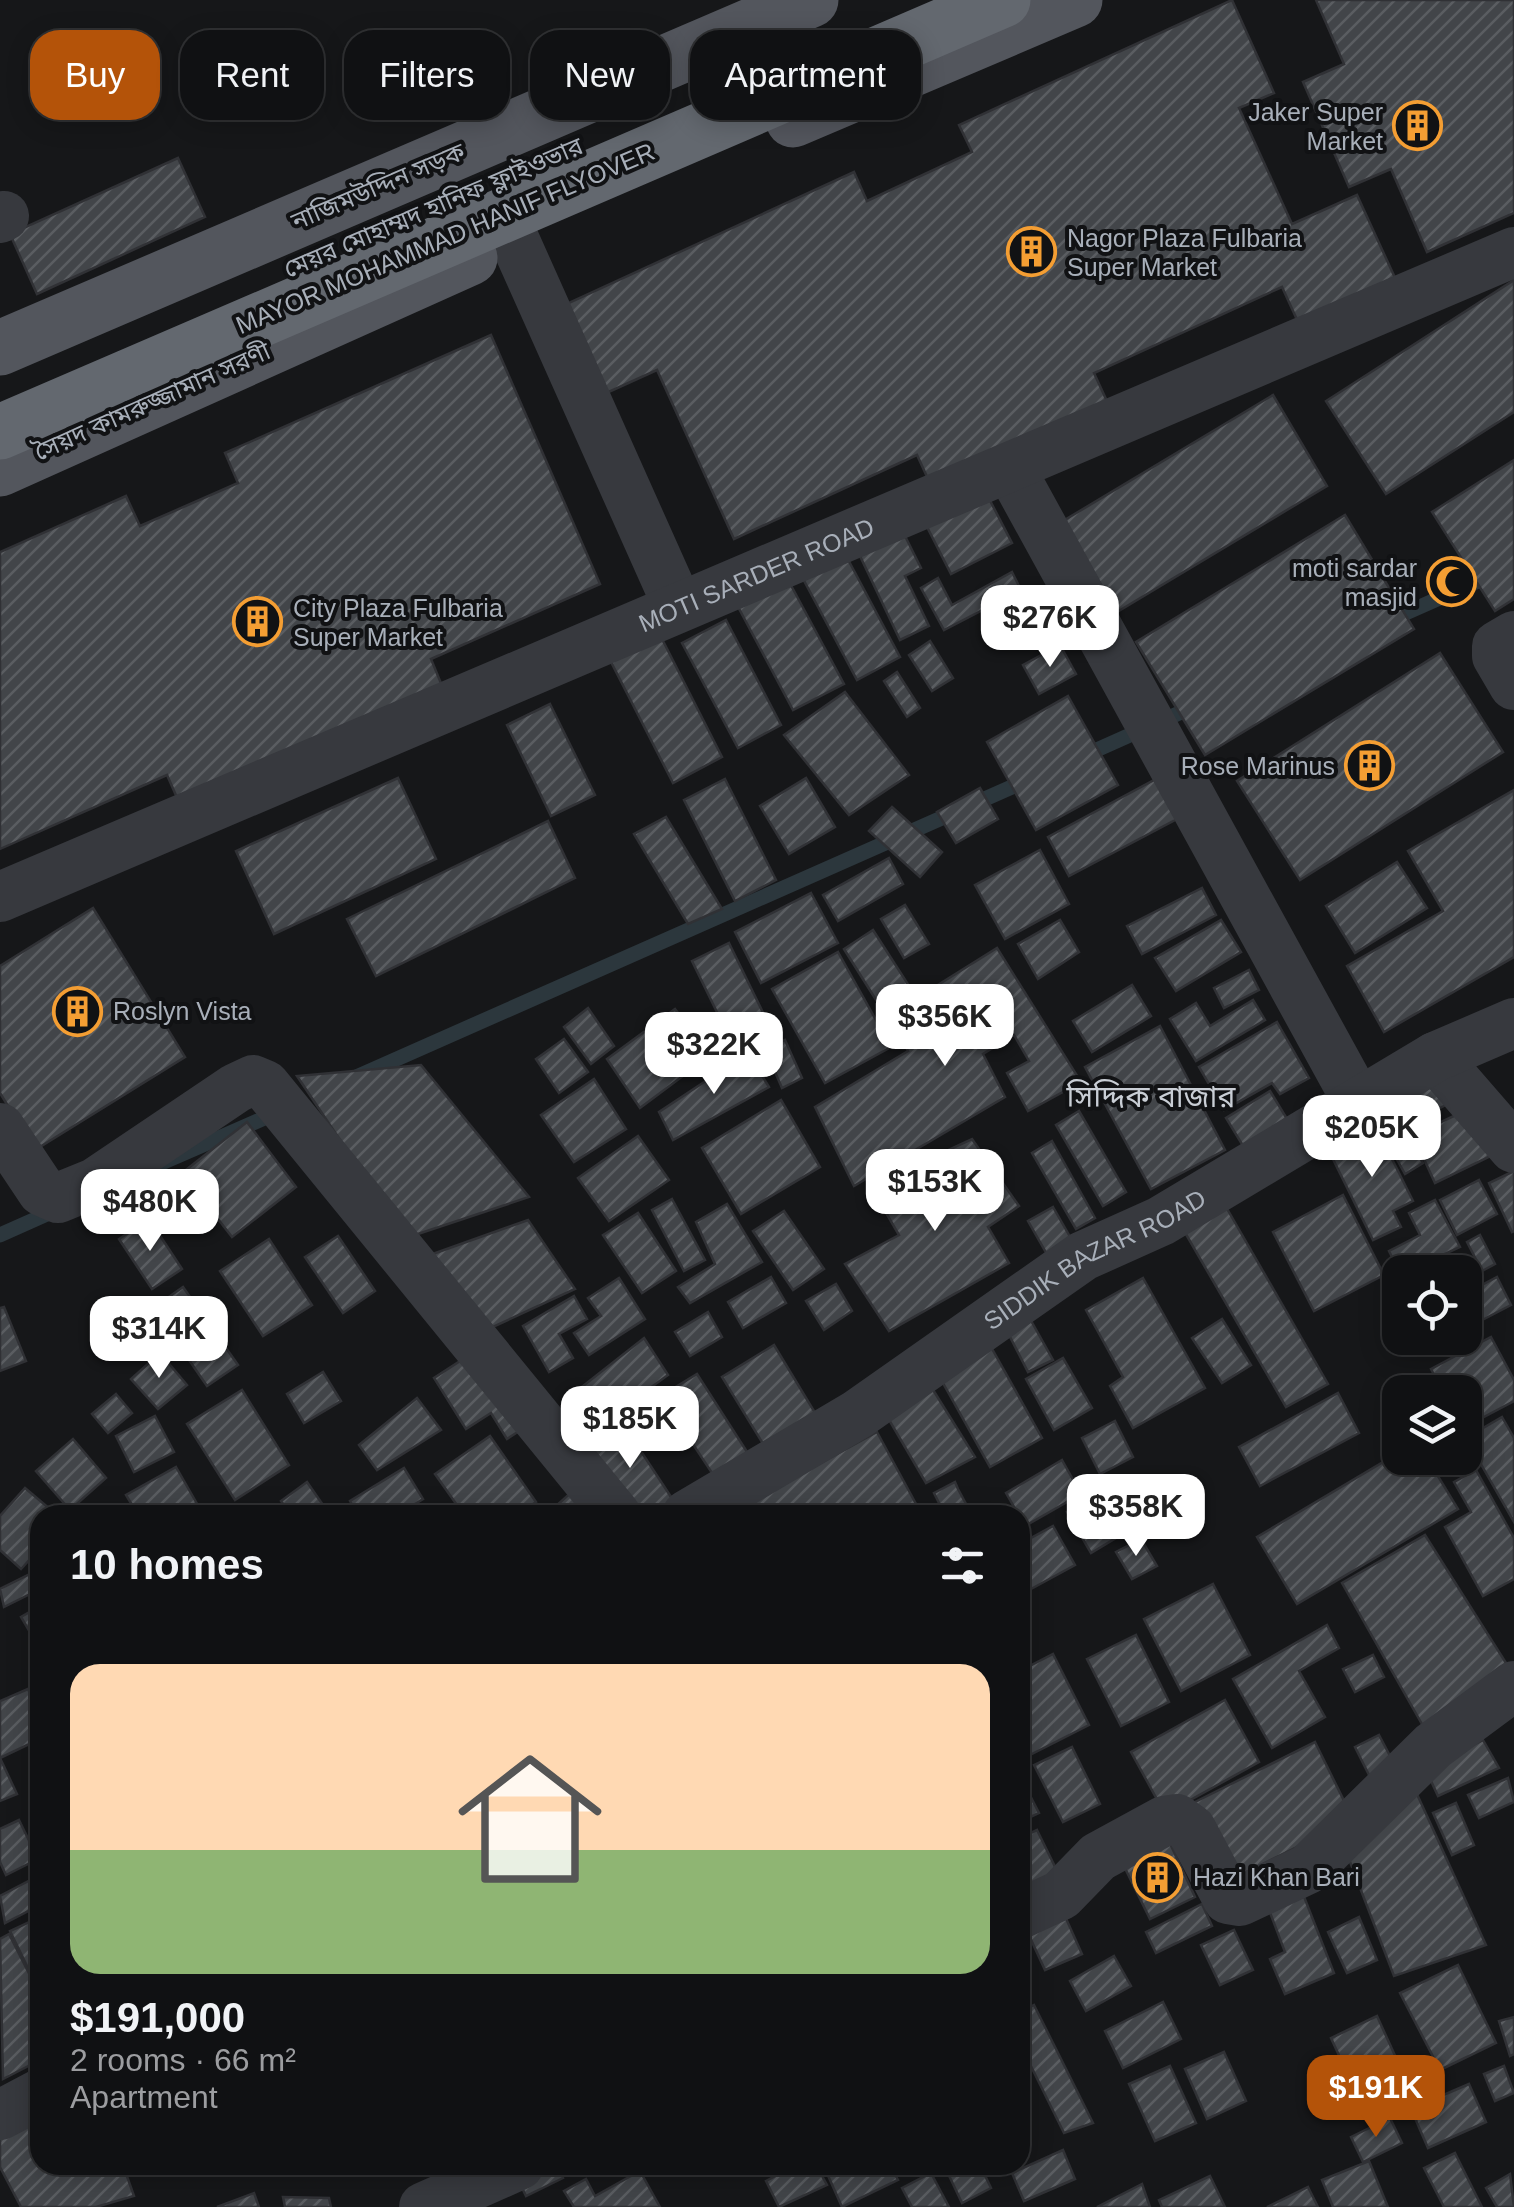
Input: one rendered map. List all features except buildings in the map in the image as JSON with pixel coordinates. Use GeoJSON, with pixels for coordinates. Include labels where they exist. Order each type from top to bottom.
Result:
{"type":"FeatureCollection","features":[{"type":"Feature","properties":{"kind":"highway","name":"মেয়র মোহাম্মদ হানিফ ফ্লাইওভার"},"geometry":{"type":"LineString","coordinates":[[0,394],[922,0]]}},
{"type":"Feature","properties":{"kind":"highway","name":"MAYOR MOHAMMAD HANIF FLYOVER"},"geometry":{"type":"LineString","coordinates":[[0,432],[541,195],[1002,0]]}},
{"type":"Feature","properties":{"kind":"main road","name":"নাজিমউদ্দিন সড়ক"},"geometry":{"type":"LineString","coordinates":[[0,348],[811,0]]}},
{"type":"Feature","properties":{"kind":"main road","name":"সৈয়দ কামরুজ্জামান সরণী"},"geometry":{"type":"LineString","coordinates":[[0,470],[514,238],[1076,0]]}},
{"type":"Feature","properties":{"kind":"street"},"geometry":{"type":"LineString","coordinates":[[514,238],[678,606]]}},
{"type":"Feature","properties":{"kind":"street","name":"MOTI SARDER ROAD"},"geometry":{"type":"LineString","coordinates":[[0,897],[678,606],[1010,470],[1514,252]]}},
{"type":"Feature","properties":{"kind":"street"},"geometry":{"type":"LineString","coordinates":[[1010,470],[1360,1106]]}},
{"type":"Feature","properties":{"kind":"street"},"geometry":{"type":"LineString","coordinates":[[1514,636],[1497,646],[1496,656],[1514,685]]}},
{"type":"Feature","properties":{"kind":"street","name":"SIDDIK BAZAR ROAD"},"geometry":{"type":"LineString","coordinates":[[704,1505],[858,1414],[1083,1256],[1160,1221],[1360,1106],[1434,1057],[1514,1023]]}},
{"type":"Feature","properties":{"kind":"street"},"geometry":{"type":"LineString","coordinates":[[1434,1057],[1514,1148]]}},
{"type":"Feature","properties":{"kind":"street"},"geometry":{"type":"LineString","coordinates":[[0,1128],[42,1192],[58,1198],[95,1183],[236,1088],[254,1080],[265,1085],[608,1505]]}},
{"type":"Feature","properties":{"kind":"street"},"geometry":{"type":"LineString","coordinates":[[1030,1909],[1061,1895],[1098,1857],[1164,1822],[1178,1820],[1191,1829],[1228,1899],[1240,1901],[1308,1870],[1433,1746],[1514,1686]]}},
{"type":"Feature","properties":{"kind":"street"},"geometry":{"type":"LineString","coordinates":[[0,2116],[30,2100]]}},
{"type":"Feature","properties":{"kind":"street"},"geometry":{"type":"LineString","coordinates":[[424,2207],[496,2175]]}},
{"type":"Feature","properties":{"kind":"waterway"},"geometry":{"type":"LineString","coordinates":[[1390,620],[1514,565]]}},
{"type":"Feature","properties":{"kind":"waterway"},"geometry":{"type":"LineString","coordinates":[[1083,756],[1195,706]]}},
{"type":"Feature","properties":{"kind":"waterway"},"geometry":{"type":"LineString","coordinates":[[356,1077],[1030,779]]}},
{"type":"Feature","properties":{"kind":"waterway"},"geometry":{"type":"LineString","coordinates":[[164,1162],[276,1113]]}},
{"type":"Feature","properties":{"kind":"waterway"},"geometry":{"type":"LineString","coordinates":[[0,1235],[56,1210]]}},
{"type":"Feature","properties":{"kind":"place","name":"Jaker Super Market"},"geometry":{"type":"Point","coordinates":[1418,126]}},
{"type":"Feature","properties":{"kind":"place","name":"Nagor Plaza Fulbaria Super Market"},"geometry":{"type":"Point","coordinates":[1032,252]}},
{"type":"Feature","properties":{"kind":"place","name":"moti sardar masjid"},"geometry":{"type":"Point","coordinates":[1452,582]}},
{"type":"Feature","properties":{"kind":"place","name":"City Plaza Fulbaria Super Market"},"geometry":{"type":"Point","coordinates":[258,622]}},
{"type":"Feature","properties":{"kind":"place","name":"Rose Marinus"},"geometry":{"type":"Point","coordinates":[1370,766]}},
{"type":"Feature","properties":{"kind":"place","name":"Roslyn Vista"},"geometry":{"type":"Point","coordinates":[78,1011]}},
{"type":"Feature","properties":{"kind":"place","name":"Hazi Khan Bari"},"geometry":{"type":"Point","coordinates":[1158,1877]}},
{"type":"Feature","properties":{"kind":"district","name":"সিদ্দিক বাজার"},"geometry":{"type":"Point","coordinates":[1151,1097]}}]}
